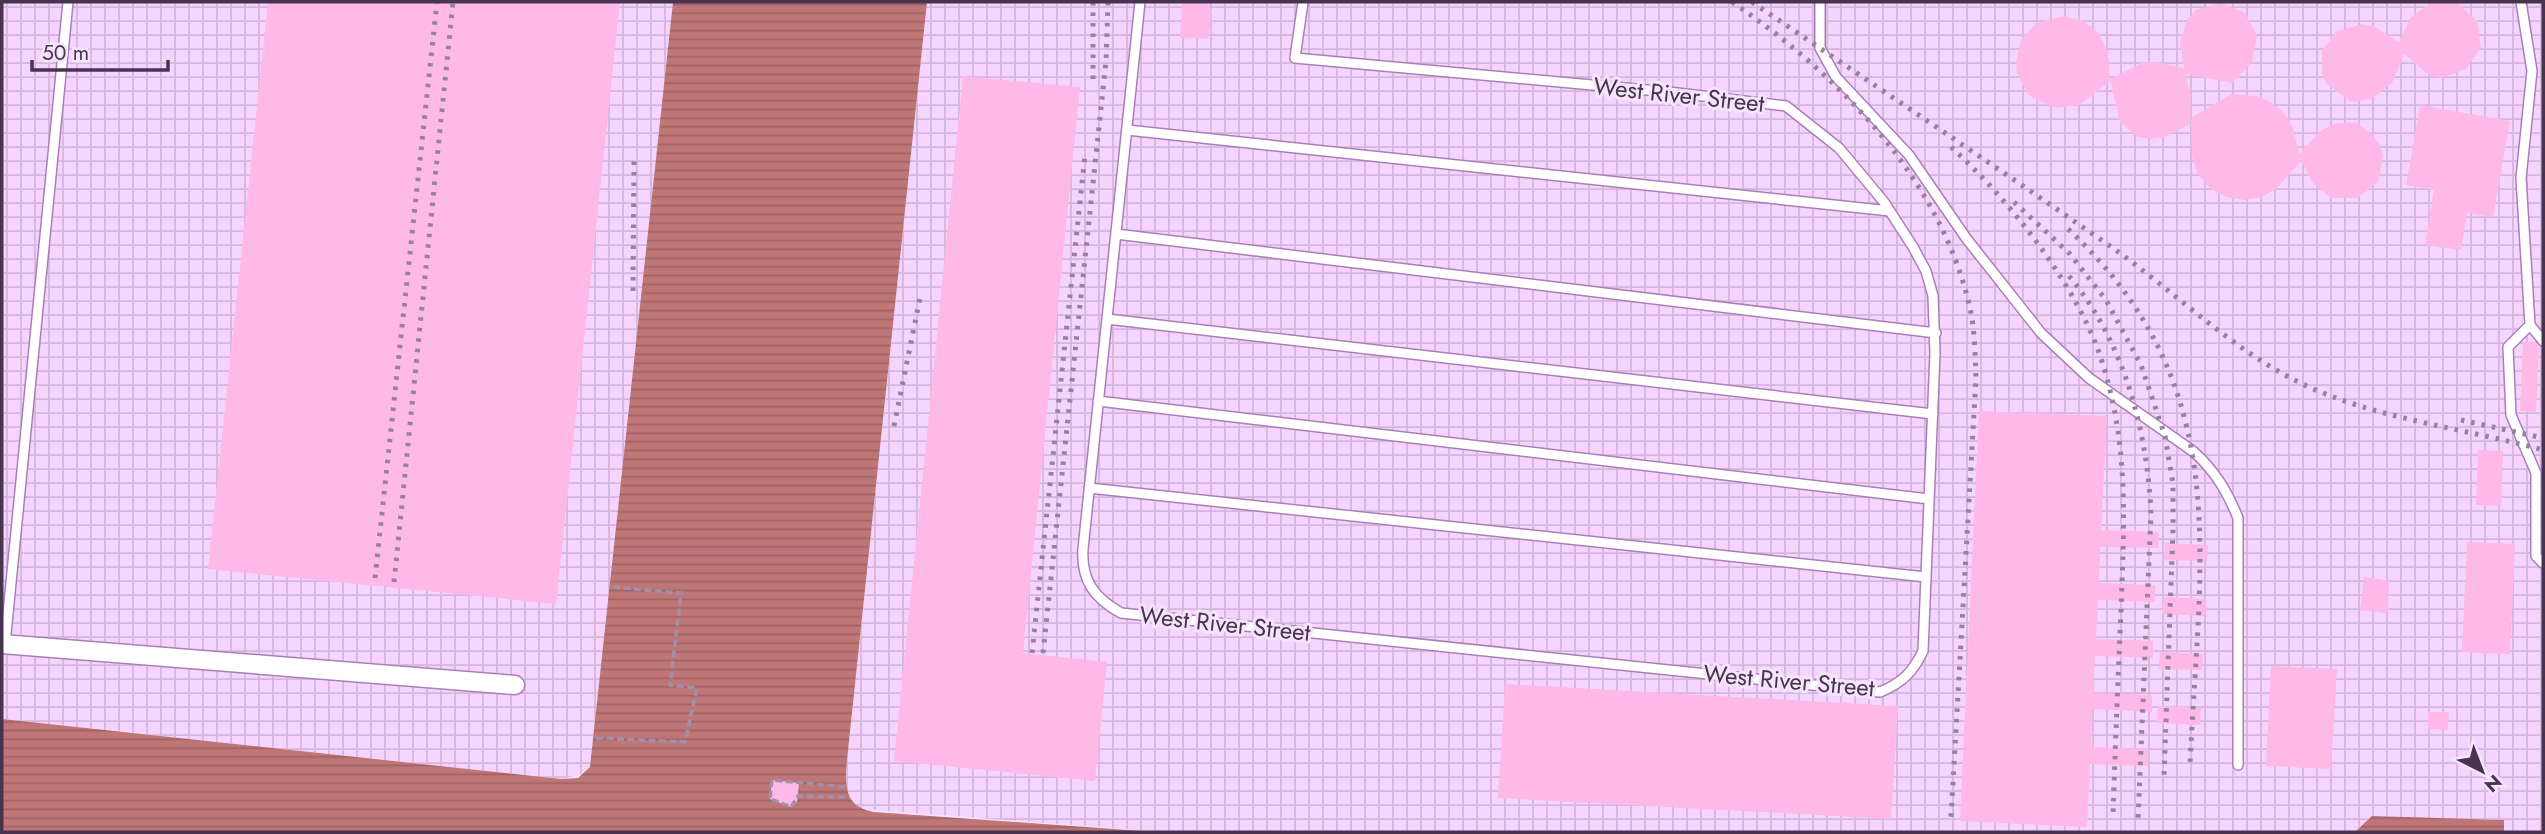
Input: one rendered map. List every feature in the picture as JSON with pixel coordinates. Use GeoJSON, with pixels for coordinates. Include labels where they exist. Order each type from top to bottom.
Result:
{"type":"FeatureCollection","features":[{"type":"Feature","properties":{"kind":"street"},"geometry":{"type":"LineString","coordinates":[[3,645],[515,685]]}},
{"type":"Feature","properties":{"kind":"lane"},"geometry":{"type":"LineString","coordinates":[[3,645],[68,2]]}},
{"type":"Feature","properties":{"kind":"lane","name":"West River Street"},"geometry":{"type":"LineString","coordinates":[[1140,2],[1082,568],[1087,584],[1104,604],[1121,613],[1880,692],[1898,684],[1916,667],[1923,651],[1936,332],[1933,296],[1927,271],[1890,211],[1839,148],[1786,106],[1669,92],[1296,58],[1303,2]]}},
{"type":"Feature","properties":{"kind":"lane"},"geometry":{"type":"LineString","coordinates":[[1820,2],[1820,48],[1836,77],[1909,155],[1966,238],[2041,333],[2089,378],[2194,452],[2210,466],[2227,490],[2238,518],[2238,765]]}},
{"type":"Feature","properties":{"kind":"lane"},"geometry":{"type":"LineString","coordinates":[[2521,2],[2532,71],[2521,177],[2530,325],[2543,341]]}},
{"type":"Feature","properties":{"kind":"lane"},"geometry":{"type":"LineString","coordinates":[[1127,130],[1890,211]]}},
{"type":"Feature","properties":{"kind":"lane"},"geometry":{"type":"LineString","coordinates":[[1116,234],[1936,332]]}},
{"type":"Feature","properties":{"kind":"lane"},"geometry":{"type":"LineString","coordinates":[[1107,319],[1933,414]]}},
{"type":"Feature","properties":{"kind":"lane"},"geometry":{"type":"LineString","coordinates":[[2530,325],[2508,347],[2511,415],[2536,473],[2536,556],[2543,563]]}},
{"type":"Feature","properties":{"kind":"lane"},"geometry":{"type":"LineString","coordinates":[[1098,401],[1930,499]]}},
{"type":"Feature","properties":{"kind":"lane"},"geometry":{"type":"LineString","coordinates":[[1089,488],[1926,578]]}},
{"type":"Feature","properties":{"kind":"path"},"geometry":{"type":"LineString","coordinates":[[596,738],[685,742],[697,688],[670,685],[681,593],[612,587]]}},
{"type":"Feature","properties":{"kind":"path"},"geometry":{"type":"LineString","coordinates":[[845,787],[772,780],[770,799],[791,807],[798,796],[848,797]]}},
{"type":"Feature","properties":{"kind":"shaded area"},"geometry":{"type":"Polygon","coordinates":[[[2,2],[673,2],[594,754],[590,767],[583,774],[561,779],[2,719],[2,2]]]}},
{"type":"Feature","properties":{"kind":"shaded area"},"geometry":{"type":"Polygon","coordinates":[[[673,2],[927,2],[847,760],[848,794],[857,805],[874,812],[1155,832],[2,832],[2,719],[561,779],[578,778],[590,767],[673,2]]]}},
{"type":"Feature","properties":{"kind":"shaded area"},"geometry":{"type":"Polygon","coordinates":[[[927,2],[2543,2],[2543,832],[2504,832],[2504,820],[2372,816],[2355,832],[1163,832],[860,809],[846,792],[847,760],[927,2]]]}},
{"type":"Feature","properties":{"kind":"shaded area"},"geometry":{"type":"Polygon","coordinates":[[[2372,816],[2504,820],[2504,832],[2355,832],[2372,816]]]}},
{"type":"Feature","properties":{"kind":"building"},"geometry":{"type":"Polygon","coordinates":[[[268,2],[620,2],[556,604],[208,569],[268,2]]]}},
{"type":"Feature","properties":{"kind":"building"},"geometry":{"type":"Polygon","coordinates":[[[1182,2],[1210,4],[1209,9],[1212,10],[1208,39],[1180,38],[1182,2]]]}},
{"type":"Feature","properties":{"kind":"building"},"geometry":{"type":"Polygon","coordinates":[[[2432,2],[2458,3],[2477,21],[2481,47],[2466,69],[2441,78],[2429,75],[2404,54],[2392,83],[2371,99],[2351,102],[2327,84],[2322,74],[2322,51],[2337,31],[2362,24],[2375,27],[2399,42],[2411,17],[2432,2]]]}},
{"type":"Feature","properties":{"kind":"building"},"geometry":{"type":"Polygon","coordinates":[[[2221,3],[2245,13],[2257,36],[2252,62],[2232,83],[2185,74],[2180,42],[2187,20],[2196,10],[2221,3]]]}},
{"type":"Feature","properties":{"kind":"building"},"geometry":{"type":"Polygon","coordinates":[[[2064,16],[2084,21],[2099,34],[2108,53],[2110,81],[2079,105],[2057,108],[2036,100],[2027,93],[2017,73],[2016,62],[2021,40],[2035,24],[2064,16]]]}},
{"type":"Feature","properties":{"kind":"building"},"geometry":{"type":"Polygon","coordinates":[[[2155,62],[2183,68],[2191,95],[2190,124],[2164,137],[2151,139],[2138,137],[2120,122],[2110,79],[2142,63],[2155,62]]]}},
{"type":"Feature","properties":{"kind":"building"},"geometry":{"type":"Polygon","coordinates":[[[963,76],[1080,87],[1023,653],[1107,662],[1095,781],[894,761],[963,76]]]}},
{"type":"Feature","properties":{"kind":"building"},"geometry":{"type":"Polygon","coordinates":[[[2231,94],[2256,96],[2271,102],[2284,113],[2293,127],[2299,154],[2322,130],[2334,124],[2355,122],[2371,133],[2379,144],[2383,156],[2378,182],[2357,198],[2331,198],[2313,183],[2299,156],[2301,161],[2277,188],[2262,197],[2244,200],[2226,197],[2210,188],[2198,174],[2192,157],[2191,118],[2231,94]]]}},
{"type":"Feature","properties":{"kind":"building"},"geometry":{"type":"Polygon","coordinates":[[[2420,105],[2510,121],[2493,217],[2467,213],[2461,250],[2425,245],[2434,190],[2406,185],[2420,105]]]}},
{"type":"Feature","properties":{"kind":"building"},"geometry":{"type":"Polygon","coordinates":[[[2523,342],[2535,342],[2539,346],[2536,412],[2520,411],[2523,342]]]}},
{"type":"Feature","properties":{"kind":"building"},"geometry":{"type":"Polygon","coordinates":[[[1979,411],[2107,416],[2101,530],[2159,532],[2158,548],[2100,547],[2099,583],[2155,585],[2155,602],[2098,600],[2096,639],[2153,641],[2153,658],[2095,656],[2093,693],[2152,695],[2152,712],[2092,709],[2091,747],[2148,749],[2148,766],[2090,764],[2087,827],[1960,821],[1979,411]]]}},
{"type":"Feature","properties":{"kind":"building"},"geometry":{"type":"Polygon","coordinates":[[[2478,450],[2503,451],[2501,506],[2476,505],[2478,450]]]}},
{"type":"Feature","properties":{"kind":"building"},"geometry":{"type":"Polygon","coordinates":[[[2467,542],[2515,544],[2510,654],[2462,652],[2467,542]]]}},
{"type":"Feature","properties":{"kind":"building"},"geometry":{"type":"Polygon","coordinates":[[[2165,543],[2208,545],[2207,561],[2164,560],[2165,543]]]}},
{"type":"Feature","properties":{"kind":"building"},"geometry":{"type":"Polygon","coordinates":[[[2364,577],[2389,581],[2388,610],[2385,613],[2360,610],[2364,577]]]}},
{"type":"Feature","properties":{"kind":"building"},"geometry":{"type":"Polygon","coordinates":[[[2163,597],[2206,599],[2205,616],[2162,614],[2163,597]]]}},
{"type":"Feature","properties":{"kind":"building"},"geometry":{"type":"Polygon","coordinates":[[[2160,652],[2203,654],[2202,670],[2159,669],[2160,652]]]}},
{"type":"Feature","properties":{"kind":"building"},"geometry":{"type":"Polygon","coordinates":[[[2271,666],[2337,669],[2331,769],[2266,766],[2271,666]]]}},
{"type":"Feature","properties":{"kind":"building"},"geometry":{"type":"Polygon","coordinates":[[[1505,684],[1898,706],[1891,819],[1498,798],[1505,684]]]}},
{"type":"Feature","properties":{"kind":"building"},"geometry":{"type":"Polygon","coordinates":[[[2158,706],[2201,708],[2200,725],[2157,723],[2158,706]]]}},
{"type":"Feature","properties":{"kind":"building"},"geometry":{"type":"Polygon","coordinates":[[[2428,712],[2449,712],[2448,730],[2428,729],[2428,712]]]}},
{"type":"Feature","properties":{"kind":"building"},"geometry":{"type":"Polygon","coordinates":[[[772,780],[799,783],[797,802],[791,807],[770,799],[772,780]]]}},
{"type":"Feature","properties":{"kind":"railway"},"geometry":{"type":"LineString","coordinates":[[375,578],[437,2]]}},
{"type":"Feature","properties":{"kind":"railway"},"geometry":{"type":"LineString","coordinates":[[394,582],[453,2]]}},
{"type":"Feature","properties":{"kind":"railway"},"geometry":{"type":"LineString","coordinates":[[1093,2],[1093,79]]}},
{"type":"Feature","properties":{"kind":"railway"},"geometry":{"type":"LineString","coordinates":[[1043,653],[1106,61],[1108,2]]}},
{"type":"Feature","properties":{"kind":"railway"},"geometry":{"type":"LineString","coordinates":[[1732,2],[1810,62],[1846,96],[1880,134],[1910,173],[1935,216],[1956,261],[1970,308],[1976,378],[1951,817]]}},
{"type":"Feature","properties":{"kind":"railway"},"geometry":{"type":"LineString","coordinates":[[1752,2],[2110,246],[2212,326],[2293,380],[2377,411],[2543,450]]}},
{"type":"Feature","properties":{"kind":"railway"},"geometry":{"type":"LineString","coordinates":[[1951,147],[2020,220],[2061,278],[2094,339],[2112,399],[2118,429],[2124,519],[2113,818]]}},
{"type":"Feature","properties":{"kind":"railway"},"geometry":{"type":"LineString","coordinates":[[1032,653],[1085,155]]}},
{"type":"Feature","properties":{"kind":"railway"},"geometry":{"type":"LineString","coordinates":[[633,291],[634,161]]}},
{"type":"Feature","properties":{"kind":"railway"},"geometry":{"type":"LineString","coordinates":[[2014,202],[2069,253],[2106,300],[2141,365],[2165,436],[2173,484],[2173,530],[2164,775]]}},
{"type":"Feature","properties":{"kind":"railway"},"geometry":{"type":"LineString","coordinates":[[2068,229],[2122,289],[2160,350],[2183,413],[2196,479],[2200,546],[2190,765]]}},
{"type":"Feature","properties":{"kind":"railway"},"geometry":{"type":"LineString","coordinates":[[2069,276],[2088,302],[2118,358],[2138,418],[2149,481],[2151,513],[2138,820]]}},
{"type":"Feature","properties":{"kind":"railway"},"geometry":{"type":"LineString","coordinates":[[894,426],[920,298]]}},
{"type":"Feature","properties":{"kind":"railway"},"geometry":{"type":"LineString","coordinates":[[2461,420],[2543,438]]}}]}
